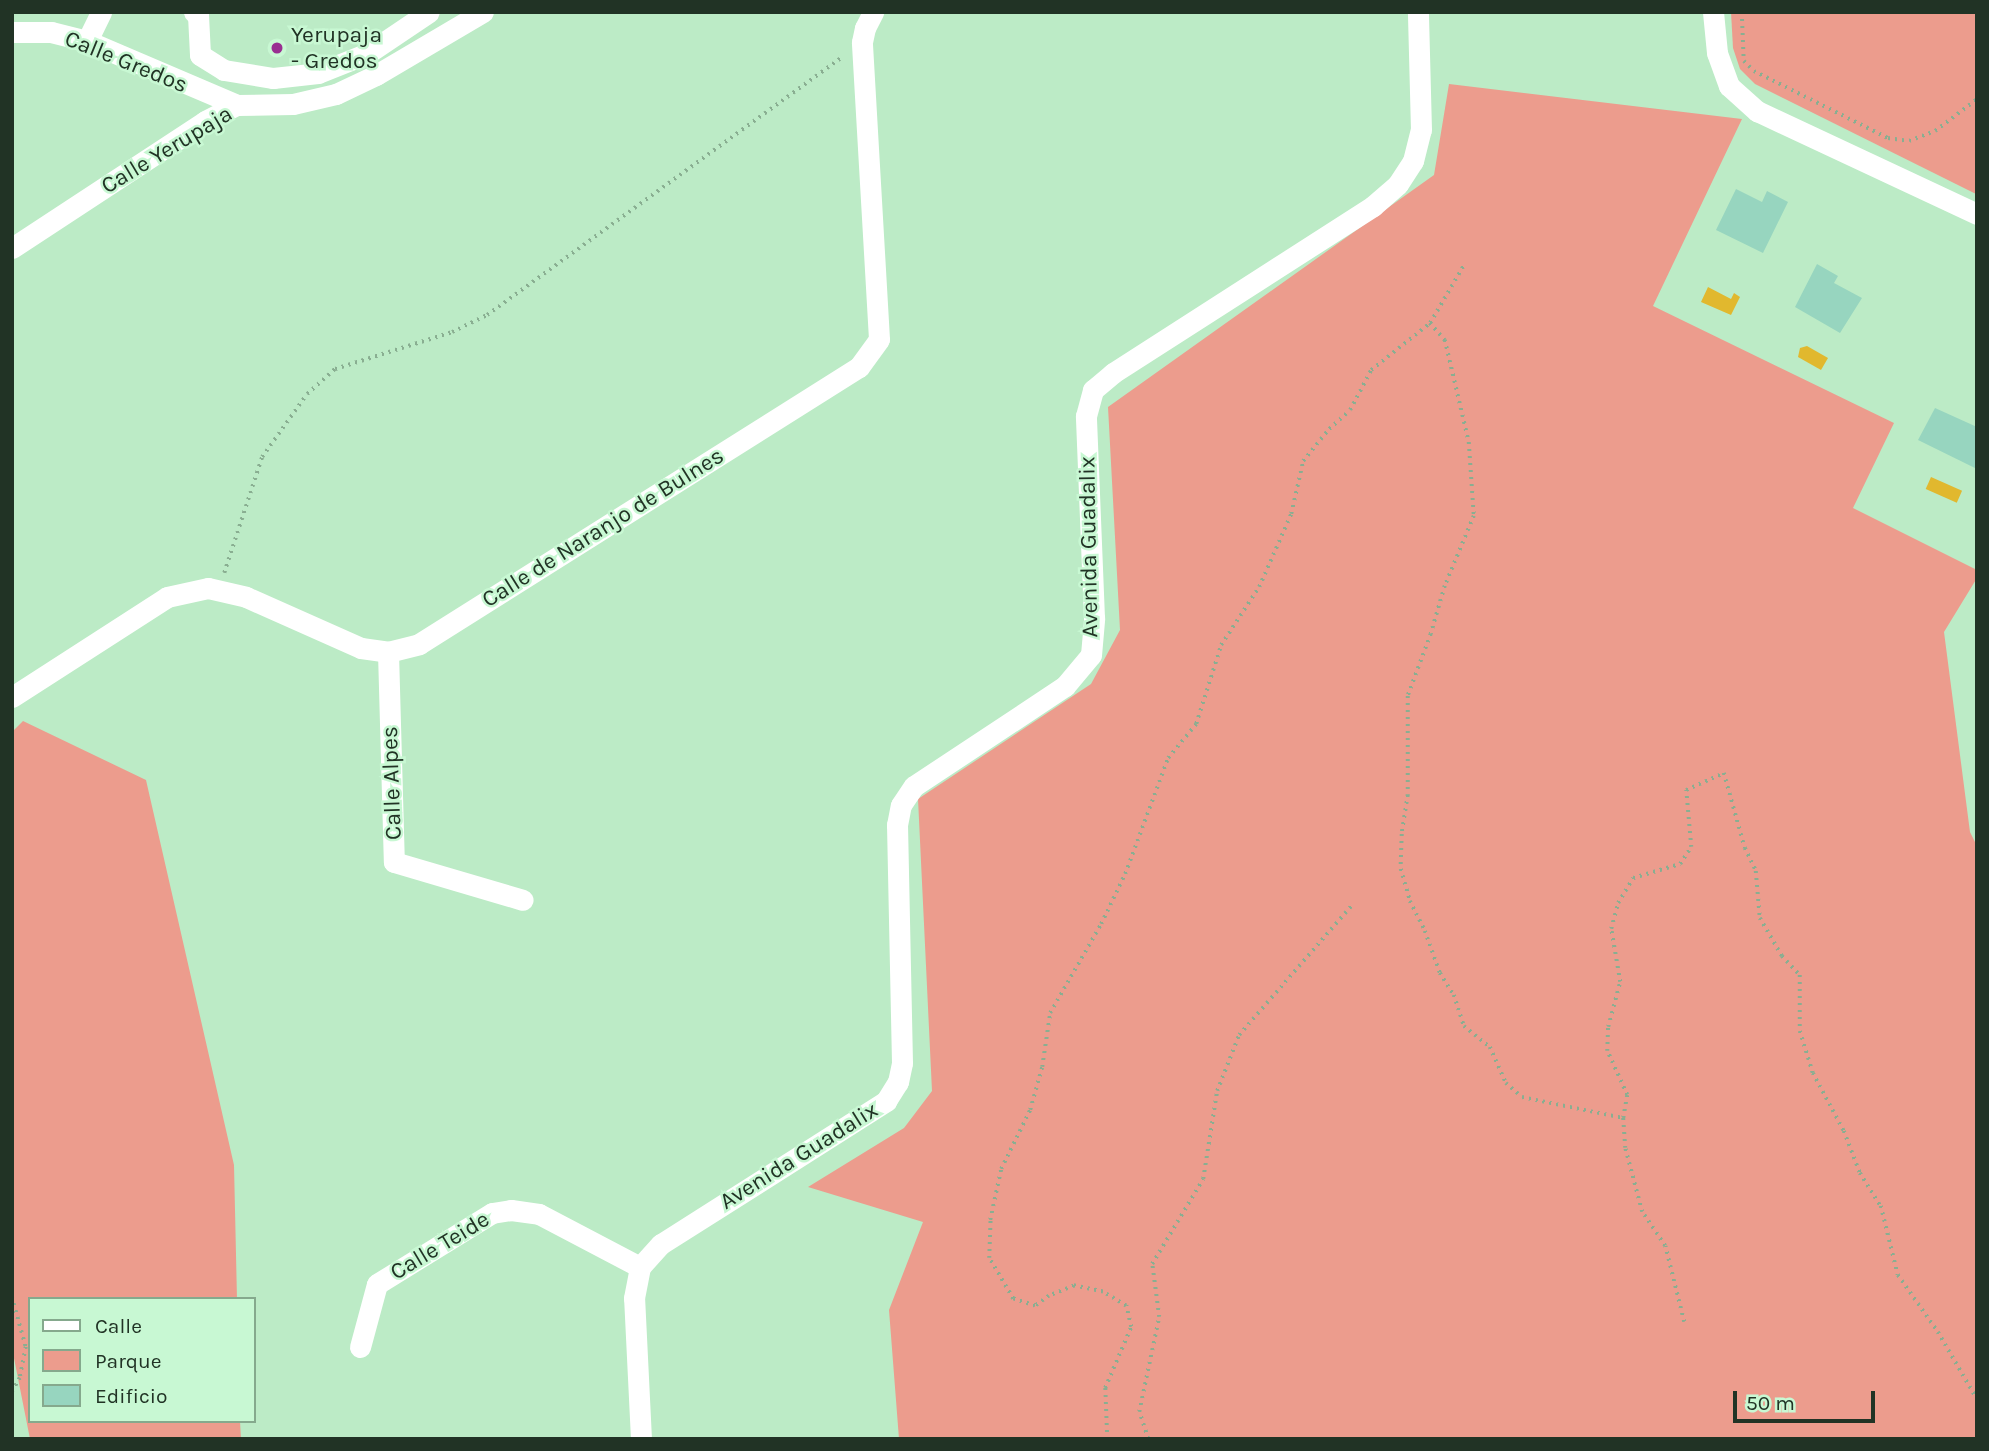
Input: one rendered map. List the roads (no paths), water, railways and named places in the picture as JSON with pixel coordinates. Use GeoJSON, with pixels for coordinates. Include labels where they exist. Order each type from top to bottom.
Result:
{"type":"FeatureCollection","features":[{"type":"Feature","properties":{"kind":"street"},"geometry":{"type":"LineString","coordinates":[[87,41],[101,12]]}},
{"type":"Feature","properties":{"kind":"street"},"geometry":{"type":"LineString","coordinates":[[194,12],[198,15],[200,55],[224,70],[273,78],[318,73],[368,53],[429,12]]}},
{"type":"Feature","properties":{"kind":"street","name":"Calle Yerupaja"},"geometry":{"type":"LineString","coordinates":[[12,248],[205,121],[237,105],[293,104],[336,94],[376,75],[483,12]]}},
{"type":"Feature","properties":{"kind":"street","name":"Avenida Guadalix"},"geometry":{"type":"LineString","coordinates":[[640,1267],[661,1244],[886,1101],[892,1092],[902,1063],[897,825],[901,805],[914,786],[1065,686],[1091,655],[1094,618],[1086,416],[1093,390],[1113,373],[1373,206],[1398,184],[1413,161],[1420,130],[1418,12]]}},
{"type":"Feature","properties":{"kind":"street"},"geometry":{"type":"LineString","coordinates":[[1713,12],[1717,53],[1728,86],[1757,110],[1977,214]]}},
{"type":"Feature","properties":{"kind":"street","name":"Calle de Naranjo de Bulnes"},"geometry":{"type":"LineString","coordinates":[[12,697],[167,597],[208,588],[246,597],[361,649],[388,652],[419,644],[859,368],[879,339],[863,24]]}},
{"type":"Feature","properties":{"kind":"street","name":"Calle Gredos"},"geometry":{"type":"LineString","coordinates":[[12,32],[51,32],[87,41],[237,105]]}},
{"type":"Feature","properties":{"kind":"street","name":"Calle Alpes"},"geometry":{"type":"LineString","coordinates":[[388,652],[394,862],[523,900]]}},
{"type":"Feature","properties":{"kind":"street","name":"Calle Teide"},"geometry":{"type":"LineString","coordinates":[[360,1347],[377,1284],[492,1213],[511,1210],[538,1214],[640,1267]]}},
{"type":"Feature","properties":{"kind":"street"},"geometry":{"type":"LineString","coordinates":[[640,1267],[634,1298],[640,1439]]}},
{"type":"Feature","properties":{"kind":"place","name":"Yerupaja - Gredos"},"geometry":{"type":"Point","coordinates":[277,48]}}]}
